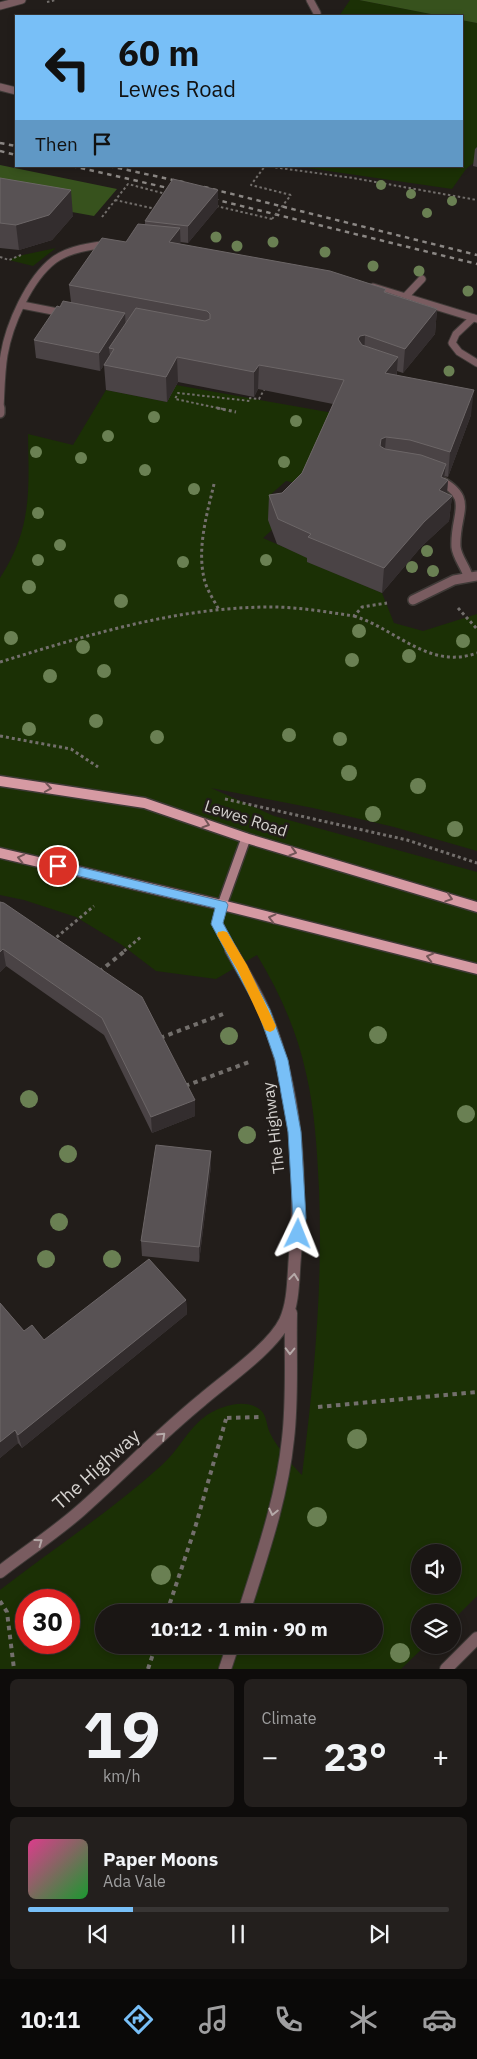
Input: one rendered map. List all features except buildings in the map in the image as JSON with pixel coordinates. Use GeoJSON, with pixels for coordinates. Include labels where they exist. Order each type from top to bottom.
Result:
{"type":"FeatureCollection","features":[{"type":"Feature","properties":{"kind":"main road","name":"Lewes Road"},"geometry":{"type":"LineString","coordinates":[[0,781],[145,803],[246,838],[477,907]]}},
{"type":"Feature","properties":{"kind":"main road"},"geometry":{"type":"LineString","coordinates":[[0,853],[222,905],[477,969]]}},
{"type":"Feature","properties":{"kind":"street"},"geometry":{"type":"LineString","coordinates":[[0,6],[22,0]]}},
{"type":"Feature","properties":{"kind":"street"},"geometry":{"type":"LineString","coordinates":[[310,0],[317,13]]}},
{"type":"Feature","properties":{"kind":"street"},"geometry":{"type":"LineString","coordinates":[[0,87],[15,90]]}},
{"type":"Feature","properties":{"kind":"street"},"geometry":{"type":"LineString","coordinates":[[0,413],[4,354],[3,341],[39,277],[54,260],[84,249],[121,243]]}},
{"type":"Feature","properties":{"kind":"street"},"geometry":{"type":"LineString","coordinates":[[405,297],[422,279]]}},
{"type":"Feature","properties":{"kind":"street"},"geometry":{"type":"LineString","coordinates":[[368,286],[475,318]]}},
{"type":"Feature","properties":{"kind":"street"},"geometry":{"type":"LineString","coordinates":[[22,306],[80,316]]}},
{"type":"Feature","properties":{"kind":"street"},"geometry":{"type":"LineString","coordinates":[[475,318],[456,334],[452,343],[459,352],[477,363]]}},
{"type":"Feature","properties":{"kind":"street"},"geometry":{"type":"LineString","coordinates":[[413,600],[454,580],[473,576],[458,556],[456,546],[464,507],[461,498],[452,486],[428,477]]}},
{"type":"Feature","properties":{"kind":"street"},"geometry":{"type":"LineString","coordinates":[[222,905],[246,838]]}},
{"type":"Feature","properties":{"kind":"street","name":"The Highway"},"geometry":{"type":"LineString","coordinates":[[222,905],[217,924],[264,1010],[281,1060],[294,1132],[299,1218],[291,1302],[290,1412],[284,1467],[266,1544],[247,1604]]}},
{"type":"Feature","properties":{"kind":"street","name":"The Highway"},"geometry":{"type":"LineString","coordinates":[[0,1572],[78,1513],[201,1400],[244,1366],[281,1328],[291,1302]]}},
{"type":"Feature","properties":{"kind":"street"},"geometry":{"type":"LineString","coordinates":[[446,1669],[477,1638]]}},
{"type":"Feature","properties":{"kind":"street"},"geometry":{"type":"LineString","coordinates":[[225,1669],[230,1654]]}},
{"type":"Feature","properties":{"kind":"path"},"geometry":{"type":"LineString","coordinates":[[208,204],[272,219],[291,195],[251,186],[264,167]]}},
{"type":"Feature","properties":{"kind":"path"},"geometry":{"type":"LineString","coordinates":[[272,167],[353,178],[477,200]]}},
{"type":"Feature","properties":{"kind":"path"},"geometry":{"type":"LineString","coordinates":[[107,210],[128,184],[172,195]]}},
{"type":"Feature","properties":{"kind":"path"},"geometry":{"type":"LineString","coordinates":[[115,200],[161,210]]}},
{"type":"Feature","properties":{"kind":"path"},"geometry":{"type":"LineString","coordinates":[[236,412],[175,398],[178,393],[250,401],[250,398],[259,399],[266,386]]}},
{"type":"Feature","properties":{"kind":"path"},"geometry":{"type":"LineString","coordinates":[[214,484],[204,545],[203,566],[207,588],[220,610]]}},
{"type":"Feature","properties":{"kind":"path"},"geometry":{"type":"LineString","coordinates":[[354,616],[362,607],[413,600]]}},
{"type":"Feature","properties":{"kind":"path"},"geometry":{"type":"LineString","coordinates":[[0,662],[126,626],[169,616],[260,607],[297,608],[354,616],[379,625],[419,649],[437,656],[462,658],[477,653]]}},
{"type":"Feature","properties":{"kind":"path"},"geometry":{"type":"LineString","coordinates":[[0,736],[71,749],[104,771]]}},
{"type":"Feature","properties":{"kind":"path"},"geometry":{"type":"LineString","coordinates":[[222,799],[407,840],[477,863]]}},
{"type":"Feature","properties":{"kind":"path"},"geometry":{"type":"LineString","coordinates":[[46,946],[94,906]]}},
{"type":"Feature","properties":{"kind":"path"},"geometry":{"type":"LineString","coordinates":[[91,978],[142,936]]}},
{"type":"Feature","properties":{"kind":"path"},"geometry":{"type":"LineString","coordinates":[[156,1040],[223,1014]]}},
{"type":"Feature","properties":{"kind":"path"},"geometry":{"type":"LineString","coordinates":[[181,1088],[249,1062]]}},
{"type":"Feature","properties":{"kind":"path"},"geometry":{"type":"LineString","coordinates":[[310,1407],[477,1392]]}},
{"type":"Feature","properties":{"kind":"path"},"geometry":{"type":"LineString","coordinates":[[170,1604],[195,1528],[226,1418],[263,1417]]}},
{"type":"Feature","properties":{"kind":"path"},"geometry":{"type":"LineString","coordinates":[[0,1601],[7,1612],[14,1669]]}},
{"type":"Feature","properties":{"kind":"path"},"geometry":{"type":"LineString","coordinates":[[148,1669],[153,1654]]}},
{"type":"Feature","properties":{"kind":"green space"},"geometry":{"type":"Polygon","coordinates":[[[350,0],[359,0],[436,15],[340,15],[350,0]]]}},
{"type":"Feature","properties":{"kind":"green space"},"geometry":{"type":"Polygon","coordinates":[[[359,0],[477,0],[477,23],[463,20],[463,15],[436,15],[359,0]]]}},
{"type":"Feature","properties":{"kind":"green space"},"geometry":{"type":"Polygon","coordinates":[[[463,20],[477,23],[477,160],[466,169],[452,189],[301,167],[463,167],[463,20]]]}},
{"type":"Feature","properties":{"kind":"green space"},"geometry":{"type":"Polygon","coordinates":[[[0,165],[117,189],[94,216],[0,199],[0,165]]]}},
{"type":"Feature","properties":{"kind":"green space"},"geometry":{"type":"Polygon","coordinates":[[[56,248],[33,266],[9,260],[18,256],[56,248]]]}},
{"type":"Feature","properties":{"kind":"green space"},"geometry":{"type":"Polygon","coordinates":[[[176,385],[339,414],[307,485],[286,481],[269,496],[272,530],[263,538],[311,559],[308,562],[382,593],[394,623],[423,631],[477,614],[477,851],[394,827],[313,808],[211,788],[274,816],[477,872],[477,1596],[461,1612],[461,1604],[411,1604],[411,1654],[417,1654],[401,1669],[0,1669],[0,1590],[143,1482],[168,1459],[194,1426],[207,1415],[218,1409],[236,1404],[248,1404],[259,1408],[264,1414],[276,1444],[302,1475],[314,1368],[319,1297],[320,1225],[312,1102],[298,1042],[273,983],[257,955],[216,979],[156,971],[122,945],[76,917],[24,900],[0,895],[0,578],[18,543],[23,526],[29,474],[28,434],[73,445],[106,390],[167,402],[176,385]]]}},
{"type":"Feature","properties":{"kind":"railway"},"geometry":{"type":"LineString","coordinates":[[0,143],[15,146]]}},
{"type":"Feature","properties":{"kind":"railway"},"geometry":{"type":"LineString","coordinates":[[0,151],[15,155]]}},
{"type":"Feature","properties":{"kind":"railway"},"geometry":{"type":"LineString","coordinates":[[76,167],[181,191]]}},
{"type":"Feature","properties":{"kind":"railway"},"geometry":{"type":"LineString","coordinates":[[114,167],[187,183]]}},
{"type":"Feature","properties":{"kind":"railway"},"geometry":{"type":"LineString","coordinates":[[204,187],[477,255]]}},
{"type":"Feature","properties":{"kind":"railway"},"geometry":{"type":"LineString","coordinates":[[205,197],[477,264]]}},
{"type":"Feature","properties":{"kind":"slow traffic"},"geometry":{"type":"LineString","coordinates":[[223,935],[264,1010],[270,1026]]}},
{"type":"Feature","properties":{"kind":"route"},"geometry":{"type":"LineString","coordinates":[[58,866],[222,905],[217,924],[264,1010],[281,1060],[294,1132],[299,1218],[298,1234]]}}]}
